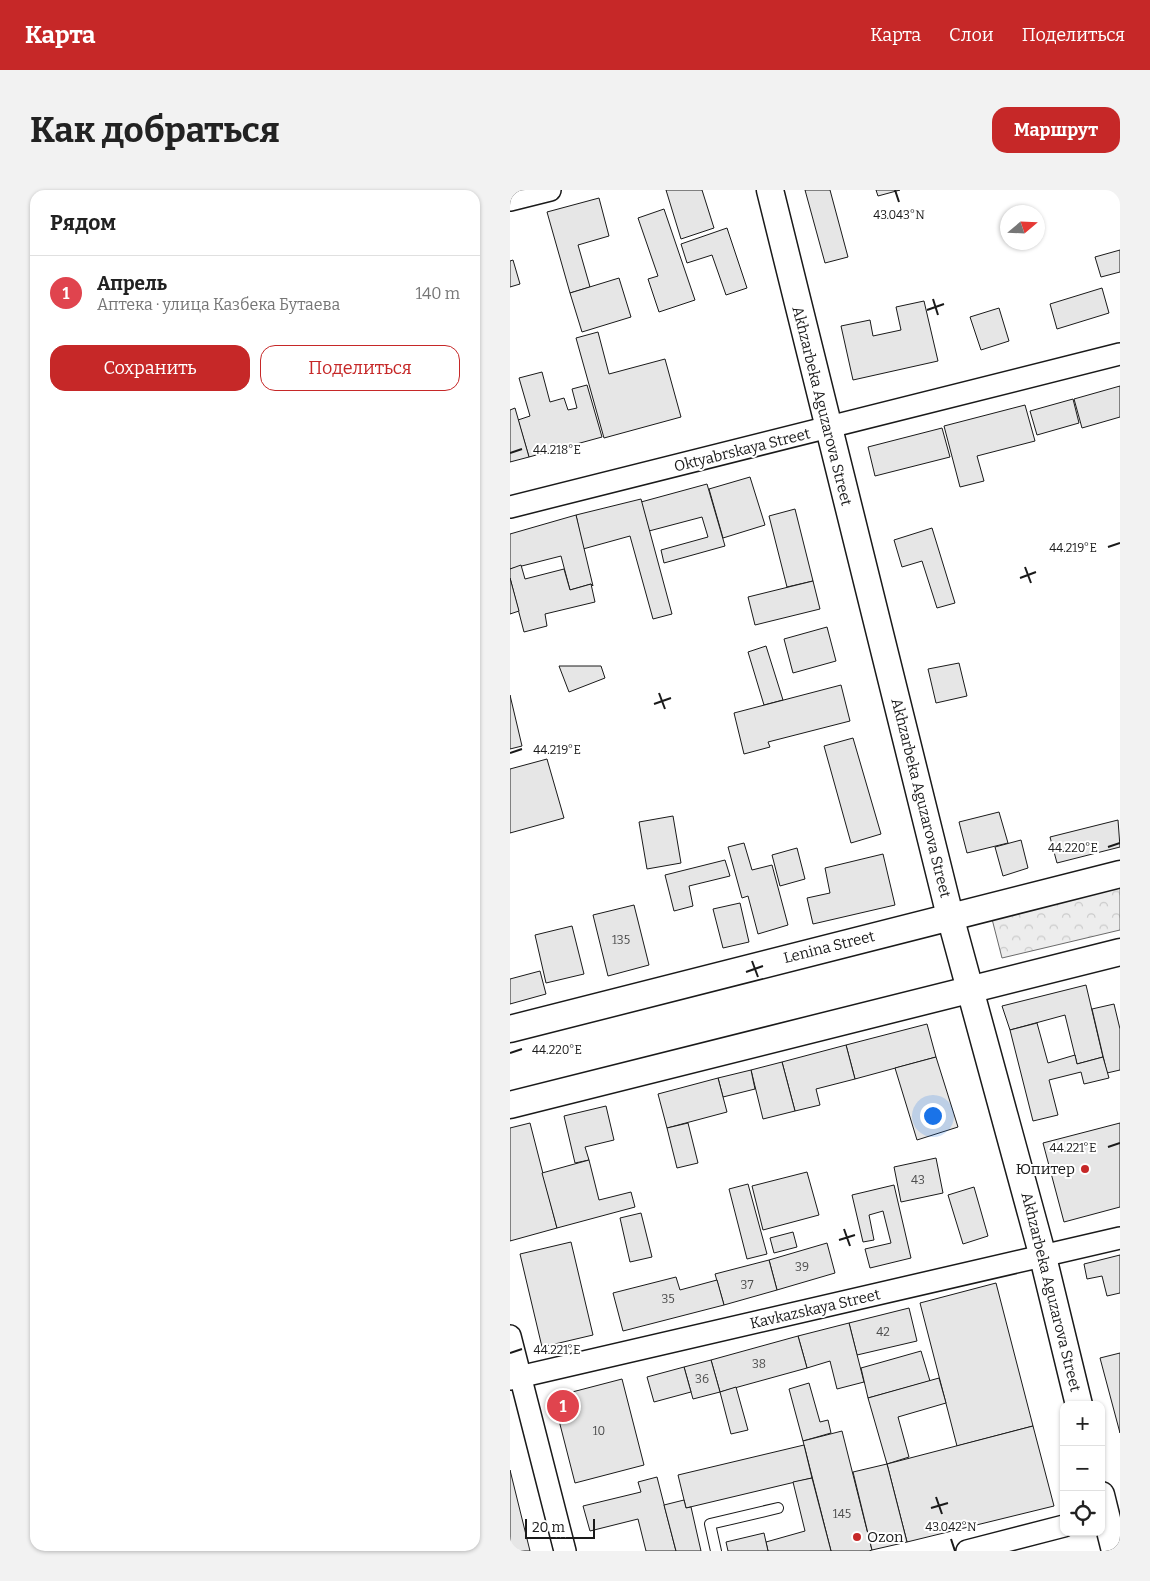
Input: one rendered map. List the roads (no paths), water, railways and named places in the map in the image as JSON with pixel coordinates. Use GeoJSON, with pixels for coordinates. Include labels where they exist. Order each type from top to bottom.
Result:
{"type":"FeatureCollection","features":[{"type":"Feature","properties":{"kind":"street"},"geometry":{"type":"LineString","coordinates":[[510,200],[550,190]]}},
{"type":"Feature","properties":{"kind":"street","name":"Akhzarbeka Aguzarova Street"},"geometry":{"type":"LineString","coordinates":[[770,190],[950,916],[1043,1257],[1078,1401]]}},
{"type":"Feature","properties":{"kind":"street","name":"Oktyabrskaya Street"},"geometry":{"type":"LineString","coordinates":[[510,507],[828,429],[1120,354]]}},
{"type":"Feature","properties":{"kind":"street","name":"Lenina Street"},"geometry":{"type":"LineString","coordinates":[[510,1029],[1120,874]]}},
{"type":"Feature","properties":{"kind":"street"},"geometry":{"type":"LineString","coordinates":[[510,1105],[970,988],[1120,952]]}},
{"type":"Feature","properties":{"kind":"street","name":"Kavkazskaya Street"},"geometry":{"type":"LineString","coordinates":[[515,1378],[1120,1238]]}},
{"type":"Feature","properties":{"kind":"street"},"geometry":{"type":"LineString","coordinates":[[510,1336],[515,1378],[565,1551]]}},
{"type":"Feature","properties":{"kind":"street"},"geometry":{"type":"LineString","coordinates":[[1107,1509],[1115,1551]]}},
{"type":"Feature","properties":{"kind":"street"},"geometry":{"type":"LineString","coordinates":[[967,1551],[1060,1527]]}},
{"type":"Feature","properties":{"kind":"lane"},"geometry":{"type":"LineString","coordinates":[[716,1551],[710,1524],[778,1508]]}},
{"type":"Feature","properties":{"kind":"place","name":"Юпитер"},"geometry":{"type":"Point","coordinates":[1085,1169]}},
{"type":"Feature","properties":{"kind":"place","name":"Апрель"},"geometry":{"type":"Point","coordinates":[563,1406]}},
{"type":"Feature","properties":{"kind":"place","name":"Ozon"},"geometry":{"type":"Point","coordinates":[857,1537]}}]}
